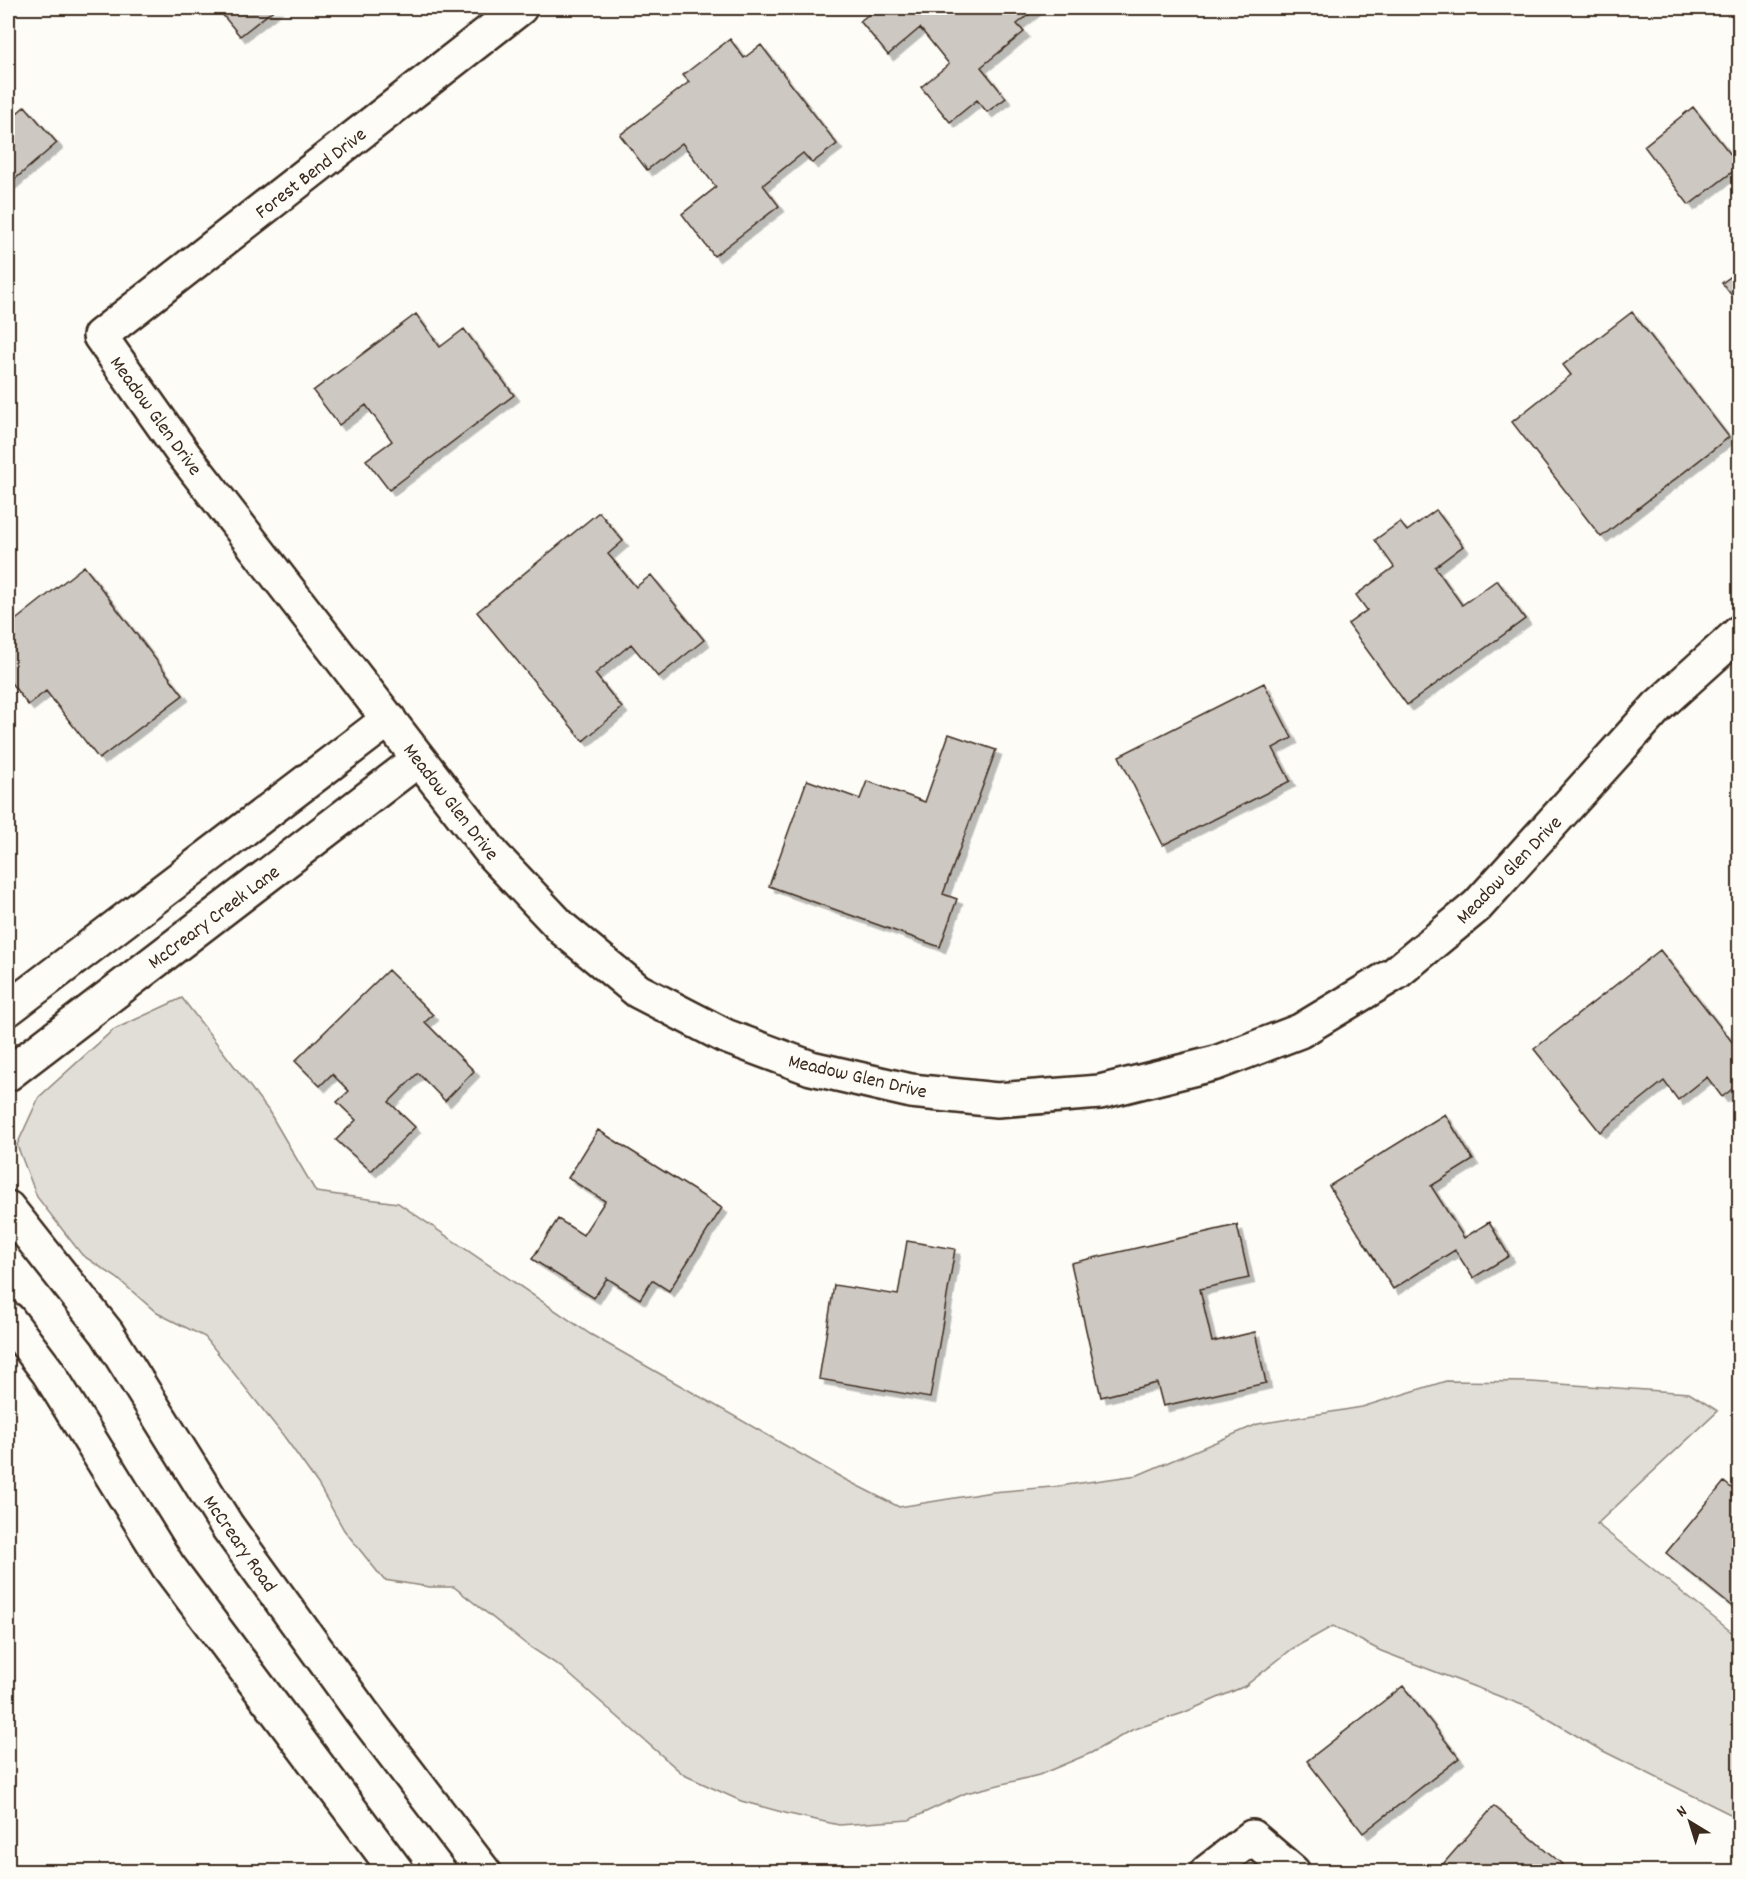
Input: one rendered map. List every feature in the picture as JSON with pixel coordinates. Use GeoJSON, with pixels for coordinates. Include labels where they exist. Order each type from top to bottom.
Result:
{"type":"FeatureCollection","features":[{"type":"Feature","properties":{"kind":"street","name":"Forest Bend Drive"},"geometry":{"type":"LineString","coordinates":[[100,336],[520,8]]}},
{"type":"Feature","properties":{"kind":"street","name":"Meadow Glen Drive"},"geometry":{"type":"LineString","coordinates":[[100,336],[184,455],[494,856],[563,929],[638,991],[725,1036],[811,1068],[911,1091],[997,1100],[1100,1092],[1216,1063],[1300,1031],[1396,972],[1477,906],[1658,706],[1740,632]]}},
{"type":"Feature","properties":{"kind":"street"},"geometry":{"type":"LineString","coordinates":[[8,1009],[389,719]]}},
{"type":"Feature","properties":{"kind":"street","name":"McCreary Creek Lane"},"geometry":{"type":"LineString","coordinates":[[8,1074],[419,759]]}},
{"type":"Feature","properties":{"kind":"street","name":"McCreary Road"},"geometry":{"type":"LineString","coordinates":[[8,1208],[108,1333],[227,1526],[361,1711],[484,1872]]}},
{"type":"Feature","properties":{"kind":"street"},"geometry":{"type":"LineString","coordinates":[[8,1319],[48,1372],[168,1566],[398,1872]]}},
{"type":"Feature","properties":{"kind":"street"},"geometry":{"type":"LineString","coordinates":[[1206,1872],[1252,1837],[1293,1872]]}},
{"type":"Feature","properties":{"kind":"shaded area"},"geometry":{"type":"Polygon","coordinates":[[[182,998],[268,1110],[316,1192],[398,1203],[590,1334],[846,1480],[899,1507],[992,1492],[1052,1487],[1138,1475],[1258,1424],[1362,1407],[1446,1381],[1531,1382],[1689,1393],[1718,1411],[1597,1524],[1739,1638],[1740,1810],[1736,1817],[1599,1749],[1530,1708],[1381,1651],[1333,1626],[1292,1649],[1245,1686],[1183,1713],[1132,1730],[1091,1753],[1039,1775],[966,1793],[909,1820],[839,1825],[741,1801],[684,1775],[561,1667],[527,1645],[454,1587],[430,1587],[384,1580],[344,1530],[318,1484],[283,1435],[205,1337],[157,1313],[117,1278],[82,1255],[37,1197],[17,1145],[39,1097],[113,1030],[182,998]]]}},
{"type":"Feature","properties":{"kind":"building"},"geometry":{"type":"Polygon","coordinates":[[[217,8],[276,8],[240,36],[217,8]]]}},
{"type":"Feature","properties":{"kind":"building"},"geometry":{"type":"Polygon","coordinates":[[[877,8],[1037,8],[1017,24],[1024,32],[981,67],[1006,98],[987,112],[977,100],[950,122],[921,87],[949,64],[920,28],[888,55],[860,21],[877,8]]]}},
{"type":"Feature","properties":{"kind":"building"},"geometry":{"type":"Polygon","coordinates":[[[730,39],[744,58],[761,45],[837,144],[812,163],[803,153],[763,185],[779,206],[714,256],[682,214],[716,187],[682,143],[647,170],[620,135],[689,82],[683,75],[730,39]]]}},
{"type":"Feature","properties":{"kind":"building"},"geometry":{"type":"Polygon","coordinates":[[[25,106],[57,143],[8,185],[8,121],[25,106]]]}},
{"type":"Feature","properties":{"kind":"building"},"geometry":{"type":"Polygon","coordinates":[[[1693,107],[1740,166],[1689,205],[1644,146],[1693,107]]]}},
{"type":"Feature","properties":{"kind":"building"},"geometry":{"type":"Polygon","coordinates":[[[1740,270],[1740,306],[1722,283],[1740,270]]]}},
{"type":"Feature","properties":{"kind":"building"},"geometry":{"type":"Polygon","coordinates":[[[1632,312],[1729,437],[1601,537],[1512,422],[1571,375],[1563,365],[1632,312]]]}},
{"type":"Feature","properties":{"kind":"building"},"geometry":{"type":"Polygon","coordinates":[[[416,314],[440,347],[464,329],[514,395],[389,490],[366,460],[392,441],[366,405],[339,425],[313,391],[416,314]]]}},
{"type":"Feature","properties":{"kind":"building"},"geometry":{"type":"Polygon","coordinates":[[[1436,510],[1463,546],[1435,567],[1462,605],[1497,580],[1525,619],[1407,705],[1348,624],[1367,610],[1356,595],[1394,567],[1375,540],[1400,522],[1407,531],[1436,510]]]}},
{"type":"Feature","properties":{"kind":"building"},"geometry":{"type":"Polygon","coordinates":[[[599,512],[623,541],[608,554],[636,587],[651,575],[704,640],[658,677],[631,644],[595,674],[622,708],[583,741],[477,612],[599,512]]]}},
{"type":"Feature","properties":{"kind":"building"},"geometry":{"type":"Polygon","coordinates":[[[84,566],[183,695],[99,759],[46,691],[28,705],[8,679],[8,626],[84,566]]]}},
{"type":"Feature","properties":{"kind":"building"},"geometry":{"type":"Polygon","coordinates":[[[1264,683],[1292,738],[1273,748],[1290,781],[1163,845],[1119,756],[1264,683]]]}},
{"type":"Feature","properties":{"kind":"building"},"geometry":{"type":"Polygon","coordinates":[[[949,734],[996,750],[943,894],[957,899],[940,947],[769,886],[807,780],[860,799],[867,781],[925,802],[949,734]]]}},
{"type":"Feature","properties":{"kind":"building"},"geometry":{"type":"Polygon","coordinates":[[[1660,950],[1740,1052],[1740,1083],[1722,1097],[1707,1077],[1678,1100],[1664,1081],[1600,1132],[1534,1049],[1660,950]]]}},
{"type":"Feature","properties":{"kind":"building"},"geometry":{"type":"Polygon","coordinates":[[[388,970],[433,1015],[425,1022],[474,1071],[445,1101],[418,1073],[389,1102],[415,1127],[371,1171],[336,1140],[356,1120],[337,1102],[349,1091],[332,1074],[320,1086],[295,1061],[388,970]]]}},
{"type":"Feature","properties":{"kind":"building"},"geometry":{"type":"Polygon","coordinates":[[[1445,1114],[1473,1160],[1431,1186],[1464,1238],[1489,1222],[1509,1256],[1473,1278],[1455,1250],[1393,1289],[1329,1186],[1445,1114]]]}},
{"type":"Feature","properties":{"kind":"building"},"geometry":{"type":"Polygon","coordinates":[[[598,1130],[722,1208],[669,1291],[652,1280],[640,1299],[607,1278],[594,1298],[532,1259],[558,1219],[583,1235],[605,1201],[568,1178],[598,1130]]]}},
{"type":"Feature","properties":{"kind":"building"},"geometry":{"type":"Polygon","coordinates":[[[1237,1225],[1249,1278],[1200,1289],[1212,1342],[1255,1332],[1266,1383],[1163,1406],[1157,1383],[1101,1397],[1071,1263],[1237,1225]]]}},
{"type":"Feature","properties":{"kind":"building"},"geometry":{"type":"Polygon","coordinates":[[[907,1241],[955,1249],[930,1398],[819,1379],[834,1285],[898,1295],[907,1241]]]}},
{"type":"Feature","properties":{"kind":"building"},"geometry":{"type":"Polygon","coordinates":[[[1724,1482],[1740,1495],[1740,1603],[1735,1609],[1666,1553],[1724,1482]]]}},
{"type":"Feature","properties":{"kind":"building"},"geometry":{"type":"Polygon","coordinates":[[[1403,1686],[1459,1758],[1363,1833],[1307,1761],[1403,1686]]]}},
{"type":"Feature","properties":{"kind":"building"},"geometry":{"type":"Polygon","coordinates":[[[1494,1806],[1562,1864],[1556,1872],[1436,1872],[1494,1806]]]}}]}
